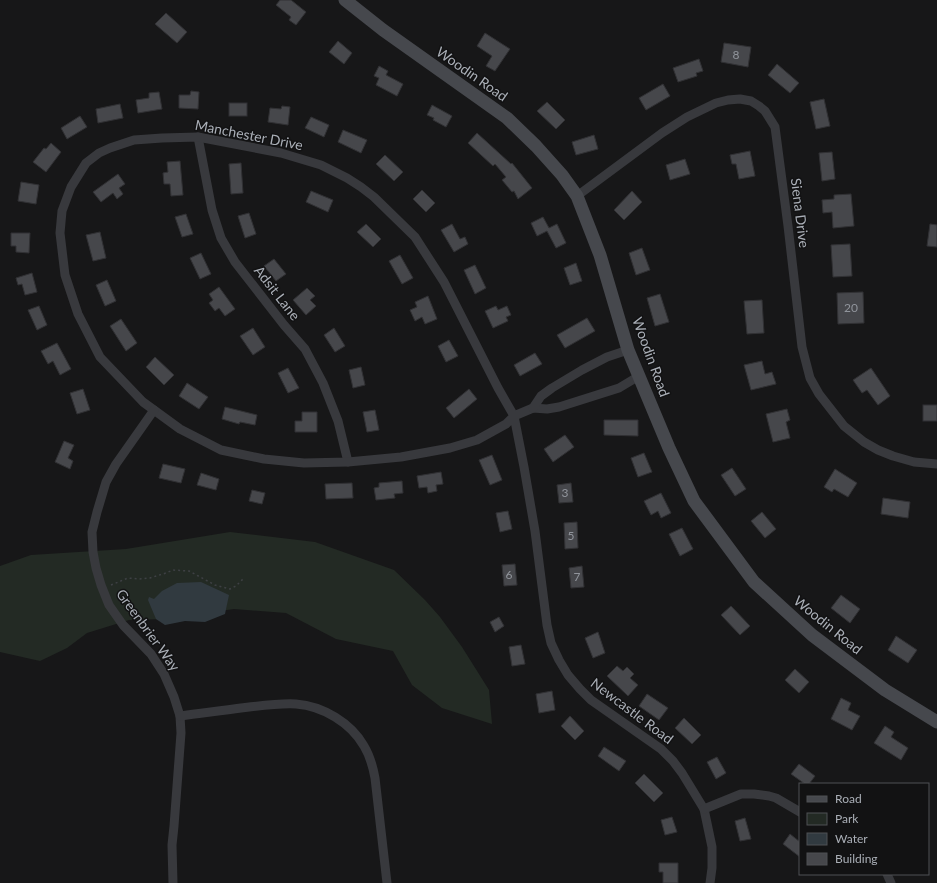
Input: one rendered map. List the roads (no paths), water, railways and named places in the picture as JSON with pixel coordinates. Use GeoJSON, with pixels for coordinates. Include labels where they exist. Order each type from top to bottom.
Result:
{"type":"FeatureCollection","features":[{"type":"Feature","properties":{"kind":"street","name":"Woodin Road"},"geometry":{"type":"LineString","coordinates":[[345,0],[383,30],[507,118],[536,146],[562,175],[577,196],[600,255],[628,350],[669,448],[694,501],[754,582],[812,635],[886,690],[937,722]]}},
{"type":"Feature","properties":{"kind":"street","name":"Siena Drive"},"geometry":{"type":"LineString","coordinates":[[577,196],[662,133],[687,117],[716,103],[728,100],[751,101],[759,106],[765,111],[775,127],[802,347],[810,378],[819,394],[844,426],[864,442],[893,456],[914,462],[937,464]]}},
{"type":"Feature","properties":{"kind":"street","name":"Manchester Drive"},"geometry":{"type":"LineString","coordinates":[[514,416],[440,276],[415,237],[374,197],[347,178],[321,165],[281,153],[198,137],[162,138],[134,140],[99,153],[86,163],[71,187],[62,211],[60,233],[65,276],[78,314],[100,357],[143,402],[180,429],[221,450],[264,459],[298,462],[348,462],[401,457],[450,448],[477,440],[506,424],[514,416],[533,408],[547,409],[559,407],[618,388],[639,376]]}},
{"type":"Feature","properties":{"kind":"street","name":"Adsit Lane"},"geometry":{"type":"LineString","coordinates":[[198,137],[212,210],[221,238],[235,262],[305,349],[323,383],[338,421],[348,462]]}},
{"type":"Feature","properties":{"kind":"street","name":"Manchester Drive"},"geometry":{"type":"LineString","coordinates":[[533,408],[542,396],[552,388],[607,357],[628,350]]}},
{"type":"Feature","properties":{"kind":"street","name":"Greenbrier Way"},"geometry":{"type":"LineString","coordinates":[[154,410],[116,464],[106,482],[92,532],[93,552],[96,568],[102,589],[109,605],[123,625],[151,654],[164,674],[180,716],[181,733],[179,772],[172,845],[173,883]]}},
{"type":"Feature","properties":{"kind":"street","name":"Newcastle Road"},"geometry":{"type":"LineString","coordinates":[[514,416],[535,532],[547,625],[559,660],[568,675],[591,700],[661,749],[682,773],[704,809],[712,847],[710,883]]}},
{"type":"Feature","properties":{"kind":"street"},"geometry":{"type":"LineString","coordinates":[[180,716],[275,704],[297,704],[321,710],[342,721],[355,733],[370,758],[375,778],[387,883]]}},
{"type":"Feature","properties":{"kind":"street"},"geometry":{"type":"LineString","coordinates":[[704,809],[741,794],[754,794],[776,798],[799,811]]}},
{"type":"Feature","properties":{"kind":"water"},"geometry":{"type":"Polygon","coordinates":[[[201,582],[229,595],[225,614],[205,622],[185,621],[165,625],[156,619],[148,600],[149,597],[154,599],[162,591],[177,583],[201,582]]]}}]}
